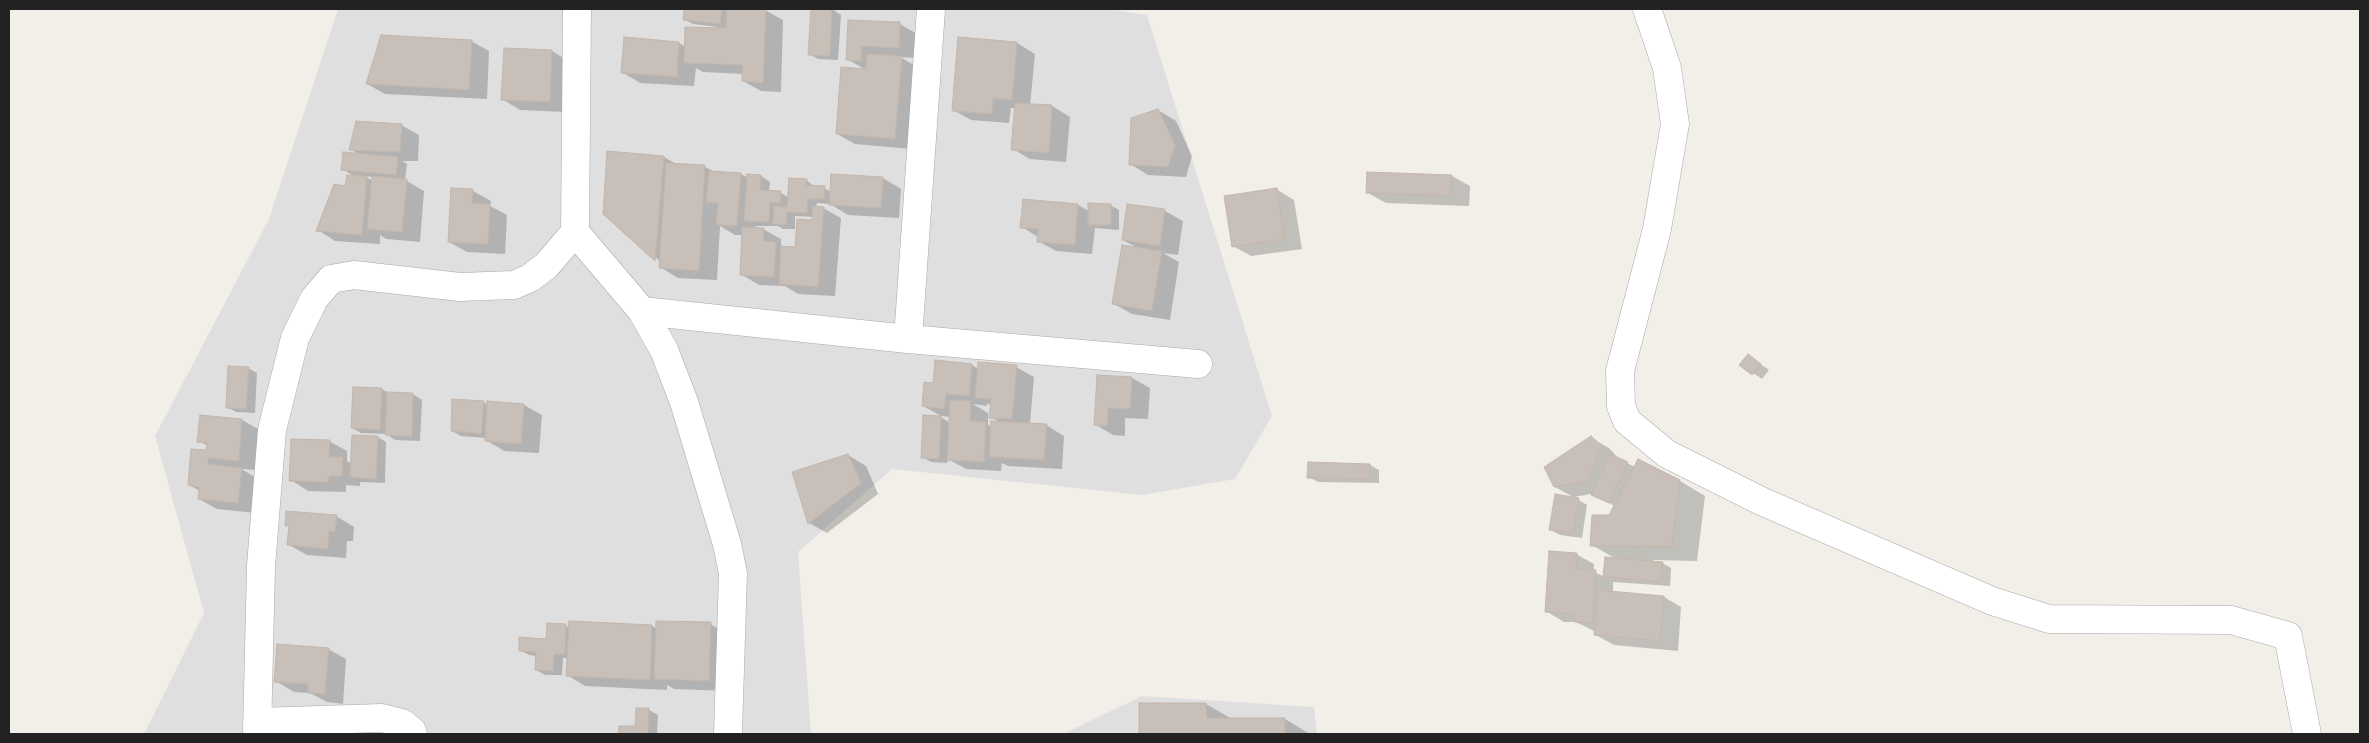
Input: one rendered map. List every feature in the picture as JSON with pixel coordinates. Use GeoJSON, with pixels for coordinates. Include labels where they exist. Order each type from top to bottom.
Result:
{"type":"FeatureCollection","features":[{"type":"Feature","properties":{"kind":"street"},"geometry":{"type":"LineString","coordinates":[[413,734],[412,730],[402,723],[382,718],[257,728],[261,566],[272,430],[295,338],[314,299],[331,279],[354,275],[460,287],[514,285],[530,278],[546,266],[575,232],[577,9]]}},
{"type":"Feature","properties":{"kind":"street"},"geometry":{"type":"LineString","coordinates":[[908,339],[930,9]]}},
{"type":"Feature","properties":{"kind":"street"},"geometry":{"type":"LineString","coordinates":[[1647,9],[1667,68],[1674,124],[1657,230],[1620,370],[1620,406],[1627,421],[1666,454],[1752,496],[1992,601],[2049,619],[2231,620],[2288,636],[2307,734]]}},
{"type":"Feature","properties":{"kind":"street"},"geometry":{"type":"LineString","coordinates":[[575,232],[642,311],[664,350],[684,402],[727,544],[733,573],[728,734]]}},
{"type":"Feature","properties":{"kind":"street"},"geometry":{"type":"LineString","coordinates":[[642,311],[908,339],[1198,364]]}},
{"type":"Feature","properties":{"kind":"shaded area"},"geometry":{"type":"Polygon","coordinates":[[[338,9],[1107,9],[1147,15],[1272,416],[1235,479],[1142,495],[892,469],[798,552],[811,734],[144,734],[204,613],[155,436],[269,219],[338,9]]]}},
{"type":"Feature","properties":{"kind":"shaded area"},"geometry":{"type":"Polygon","coordinates":[[[1142,696],[1314,707],[1317,734],[1063,734],[1142,696]]]}},
{"type":"Feature","properties":{"kind":"building"},"geometry":{"type":"Polygon","coordinates":[[[684,9],[722,9],[720,24],[683,20],[684,9]]]}},
{"type":"Feature","properties":{"kind":"building"},"geometry":{"type":"Polygon","coordinates":[[[727,9],[766,9],[763,83],[742,81],[743,65],[684,63],[685,27],[726,28],[727,9]]]}},
{"type":"Feature","properties":{"kind":"building"},"geometry":{"type":"Polygon","coordinates":[[[811,9],[832,9],[830,56],[808,55],[811,9]]]}},
{"type":"Feature","properties":{"kind":"building"},"geometry":{"type":"Polygon","coordinates":[[[848,20],[900,22],[899,48],[861,46],[861,61],[846,60],[848,20]]]}},
{"type":"Feature","properties":{"kind":"building"},"geometry":{"type":"Polygon","coordinates":[[[381,35],[472,40],[469,90],[366,84],[381,35]]]}},
{"type":"Feature","properties":{"kind":"building"},"geometry":{"type":"Polygon","coordinates":[[[624,37],[679,42],[677,77],[621,73],[624,37]]]}},
{"type":"Feature","properties":{"kind":"building"},"geometry":{"type":"Polygon","coordinates":[[[958,37],[1017,42],[1012,100],[993,98],[992,114],[952,111],[958,37]]]}},
{"type":"Feature","properties":{"kind":"building"},"geometry":{"type":"Polygon","coordinates":[[[504,48],[552,50],[550,102],[501,100],[504,48]]]}},
{"type":"Feature","properties":{"kind":"building"},"geometry":{"type":"Polygon","coordinates":[[[867,54],[902,56],[895,139],[836,134],[841,67],[866,69],[867,54]]]}},
{"type":"Feature","properties":{"kind":"building"},"geometry":{"type":"Polygon","coordinates":[[[1015,103],[1052,105],[1049,153],[1011,150],[1015,103]]]}},
{"type":"Feature","properties":{"kind":"building"},"geometry":{"type":"Polygon","coordinates":[[[1158,109],[1175,145],[1168,167],[1129,165],[1131,118],[1158,109]]]}},
{"type":"Feature","properties":{"kind":"building"},"geometry":{"type":"Polygon","coordinates":[[[356,121],[402,124],[400,152],[349,150],[356,121]]]}},
{"type":"Feature","properties":{"kind":"building"},"geometry":{"type":"Polygon","coordinates":[[[607,151],[664,156],[655,261],[603,214],[607,151]]]}},
{"type":"Feature","properties":{"kind":"building"},"geometry":{"type":"Polygon","coordinates":[[[343,152],[398,157],[396,175],[341,170],[343,152]]]}},
{"type":"Feature","properties":{"kind":"building"},"geometry":{"type":"Polygon","coordinates":[[[666,163],[705,165],[699,271],[659,268],[666,163]]]}},
{"type":"Feature","properties":{"kind":"building"},"geometry":{"type":"Polygon","coordinates":[[[709,171],[741,173],[737,226],[716,225],[718,203],[706,202],[709,171]]]}},
{"type":"Feature","properties":{"kind":"building"},"geometry":{"type":"Polygon","coordinates":[[[1367,172],[1452,175],[1451,196],[1366,193],[1367,172]]]}},
{"type":"Feature","properties":{"kind":"building"},"geometry":{"type":"Polygon","coordinates":[[[747,174],[761,175],[760,190],[781,191],[780,203],[770,202],[769,222],[744,221],[747,174]]]}},
{"type":"Feature","properties":{"kind":"building"},"geometry":{"type":"Polygon","coordinates":[[[831,174],[883,177],[881,208],[829,205],[831,174]]]}},
{"type":"Feature","properties":{"kind":"building"},"geometry":{"type":"Polygon","coordinates":[[[347,175],[367,176],[362,235],[316,231],[334,184],[345,186],[347,175]]]}},
{"type":"Feature","properties":{"kind":"building"},"geometry":{"type":"Polygon","coordinates":[[[372,176],[407,179],[402,232],[367,229],[372,176]]]}},
{"type":"Feature","properties":{"kind":"building"},"geometry":{"type":"Polygon","coordinates":[[[789,178],[807,179],[806,185],[825,186],[824,199],[808,199],[807,213],[787,212],[786,225],[773,224],[774,206],[787,207],[789,178]]]}},
{"type":"Feature","properties":{"kind":"building"},"geometry":{"type":"Polygon","coordinates":[[[451,188],[473,189],[472,203],[490,204],[488,244],[448,242],[451,188]]]}},
{"type":"Feature","properties":{"kind":"building"},"geometry":{"type":"Polygon","coordinates":[[[1277,188],[1285,239],[1232,247],[1224,196],[1277,188]]]}},
{"type":"Feature","properties":{"kind":"building"},"geometry":{"type":"Polygon","coordinates":[[[1023,199],[1078,204],[1075,245],[1037,242],[1038,229],[1020,228],[1023,199]]]}},
{"type":"Feature","properties":{"kind":"building"},"geometry":{"type":"Polygon","coordinates":[[[1088,203],[1111,204],[1111,225],[1088,225],[1088,203]]]}},
{"type":"Feature","properties":{"kind":"building"},"geometry":{"type":"Polygon","coordinates":[[[1127,204],[1165,209],[1160,246],[1122,240],[1127,204]]]}},
{"type":"Feature","properties":{"kind":"building"},"geometry":{"type":"Polygon","coordinates":[[[813,206],[824,207],[818,287],[779,284],[781,246],[795,247],[797,219],[812,220],[813,206]]]}},
{"type":"Feature","properties":{"kind":"building"},"geometry":{"type":"Polygon","coordinates":[[[742,227],[764,228],[763,241],[776,242],[774,277],[740,275],[742,227]]]}},
{"type":"Feature","properties":{"kind":"building"},"geometry":{"type":"Polygon","coordinates":[[[1122,245],[1162,251],[1152,311],[1112,304],[1122,245]]]}},
{"type":"Feature","properties":{"kind":"building"},"geometry":{"type":"Polygon","coordinates":[[[1748,354],[1761,364],[1752,375],[1739,365],[1748,354]]]}},
{"type":"Feature","properties":{"kind":"building"},"geometry":{"type":"Polygon","coordinates":[[[935,360],[972,364],[969,396],[946,394],[944,409],[922,406],[924,382],[933,383],[935,360]]]}},
{"type":"Feature","properties":{"kind":"building"},"geometry":{"type":"Polygon","coordinates":[[[978,362],[1017,365],[1012,419],[989,418],[991,399],[975,398],[978,362]]]}},
{"type":"Feature","properties":{"kind":"building"},"geometry":{"type":"Polygon","coordinates":[[[228,366],[249,367],[246,409],[226,408],[228,366]]]}},
{"type":"Feature","properties":{"kind":"building"},"geometry":{"type":"Polygon","coordinates":[[[1097,375],[1132,377],[1130,409],[1108,408],[1107,426],[1094,425],[1097,375]]]}},
{"type":"Feature","properties":{"kind":"building"},"geometry":{"type":"Polygon","coordinates":[[[353,387],[382,388],[380,430],[351,428],[353,387]]]}},
{"type":"Feature","properties":{"kind":"building"},"geometry":{"type":"Polygon","coordinates":[[[387,392],[413,393],[412,437],[385,435],[387,392]]]}},
{"type":"Feature","properties":{"kind":"building"},"geometry":{"type":"Polygon","coordinates":[[[452,399],[484,401],[481,434],[451,431],[452,399]]]}},
{"type":"Feature","properties":{"kind":"building"},"geometry":{"type":"Polygon","coordinates":[[[950,400],[971,401],[970,421],[986,422],[984,462],[947,460],[950,400]]]}},
{"type":"Feature","properties":{"kind":"building"},"geometry":{"type":"Polygon","coordinates":[[[487,401],[524,404],[521,444],[485,441],[487,401]]]}},
{"type":"Feature","properties":{"kind":"building"},"geometry":{"type":"Polygon","coordinates":[[[200,415],[242,419],[239,461],[208,458],[208,464],[242,468],[238,503],[198,499],[199,487],[188,485],[191,449],[206,450],[207,443],[197,442],[200,415]]]}},
{"type":"Feature","properties":{"kind":"building"},"geometry":{"type":"Polygon","coordinates":[[[923,415],[941,416],[939,459],[921,458],[923,415]]]}},
{"type":"Feature","properties":{"kind":"building"},"geometry":{"type":"Polygon","coordinates":[[[991,421],[1047,424],[1044,460],[989,457],[991,421]]]}},
{"type":"Feature","properties":{"kind":"building"},"geometry":{"type":"Polygon","coordinates":[[[352,435],[378,436],[376,479],[350,477],[352,435]]]}},
{"type":"Feature","properties":{"kind":"building"},"geometry":{"type":"Polygon","coordinates":[[[1591,436],[1602,446],[1587,482],[1554,487],[1544,467],[1591,436]]]}},
{"type":"Feature","properties":{"kind":"building"},"geometry":{"type":"Polygon","coordinates":[[[291,439],[330,440],[329,457],[343,457],[342,476],[329,476],[328,482],[289,481],[291,439]]]}},
{"type":"Feature","properties":{"kind":"building"},"geometry":{"type":"Polygon","coordinates":[[[848,454],[861,483],[808,524],[792,472],[848,454]]]}},
{"type":"Feature","properties":{"kind":"building"},"geometry":{"type":"Polygon","coordinates":[[[1610,454],[1628,462],[1609,503],[1591,495],[1610,454]]]}},
{"type":"Feature","properties":{"kind":"building"},"geometry":{"type":"Polygon","coordinates":[[[1638,459],[1680,480],[1672,547],[1590,546],[1592,515],[1609,515],[1638,459]]]}},
{"type":"Feature","properties":{"kind":"building"},"geometry":{"type":"Polygon","coordinates":[[[1308,462],[1370,464],[1370,479],[1307,478],[1308,462]]]}},
{"type":"Feature","properties":{"kind":"building"},"geometry":{"type":"Polygon","coordinates":[[[1555,494],[1579,498],[1573,534],[1549,530],[1555,494]]]}},
{"type":"Feature","properties":{"kind":"building"},"geometry":{"type":"Polygon","coordinates":[[[286,511],[337,515],[335,532],[329,531],[328,549],[287,545],[289,526],[285,526],[286,511]]]}},
{"type":"Feature","properties":{"kind":"building"},"geometry":{"type":"Polygon","coordinates":[[[1549,551],[1577,553],[1576,569],[1596,570],[1593,623],[1574,622],[1574,614],[1545,612],[1549,551]]]}},
{"type":"Feature","properties":{"kind":"building"},"geometry":{"type":"Polygon","coordinates":[[[1605,557],[1663,562],[1661,582],[1603,577],[1605,557]]]}},
{"type":"Feature","properties":{"kind":"building"},"geometry":{"type":"Polygon","coordinates":[[[1598,590],[1664,596],[1660,641],[1594,635],[1598,590]]]}},
{"type":"Feature","properties":{"kind":"building"},"geometry":{"type":"Polygon","coordinates":[[[569,621],[652,625],[650,680],[566,676],[569,621]]]}},
{"type":"Feature","properties":{"kind":"building"},"geometry":{"type":"Polygon","coordinates":[[[656,621],[711,622],[709,681],[654,679],[656,621]]]}},
{"type":"Feature","properties":{"kind":"building"},"geometry":{"type":"Polygon","coordinates":[[[547,623],[566,624],[565,654],[554,654],[553,671],[535,670],[536,652],[519,651],[519,637],[546,639],[547,623]]]}},
{"type":"Feature","properties":{"kind":"building"},"geometry":{"type":"Polygon","coordinates":[[[277,644],[329,648],[325,694],[308,693],[308,684],[274,682],[277,644]]]}},
{"type":"Feature","properties":{"kind":"building"},"geometry":{"type":"Polygon","coordinates":[[[1139,703],[1206,703],[1207,718],[1285,718],[1285,734],[1139,734],[1139,703]]]}},
{"type":"Feature","properties":{"kind":"building"},"geometry":{"type":"Polygon","coordinates":[[[636,708],[649,708],[648,734],[618,734],[619,726],[635,726],[636,708]]]}}]}
